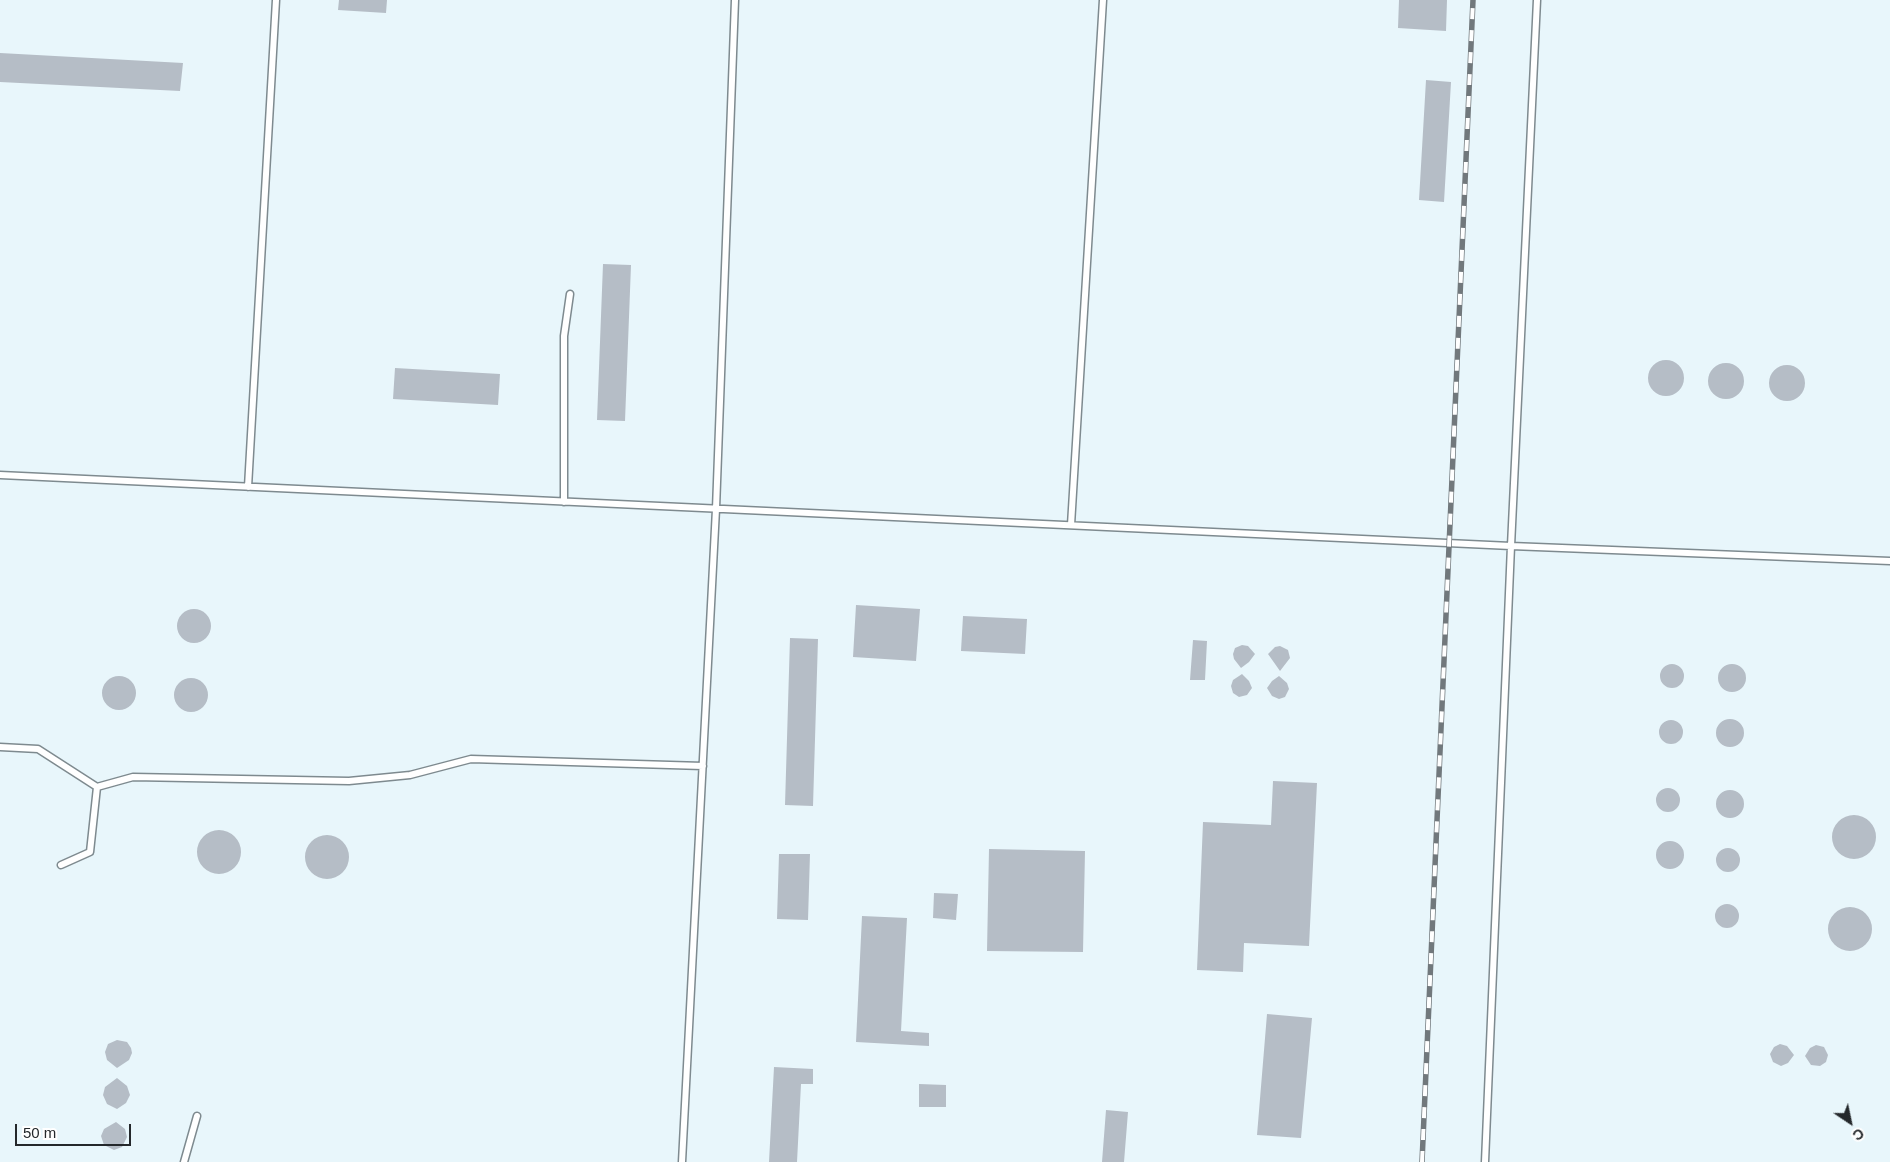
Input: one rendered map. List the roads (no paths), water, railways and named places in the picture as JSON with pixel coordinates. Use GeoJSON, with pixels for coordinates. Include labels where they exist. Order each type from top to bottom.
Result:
{"type":"FeatureCollection","features":[{"type":"Feature","properties":{"kind":"lane"},"geometry":{"type":"LineString","coordinates":[[248,487],[276,0]]}},
{"type":"Feature","properties":{"kind":"lane"},"geometry":{"type":"LineString","coordinates":[[682,1162],[716,509],[735,0]]}},
{"type":"Feature","properties":{"kind":"lane"},"geometry":{"type":"LineString","coordinates":[[1071,526],[1103,0]]}},
{"type":"Feature","properties":{"kind":"lane"},"geometry":{"type":"LineString","coordinates":[[1484,1162],[1537,0]]}},
{"type":"Feature","properties":{"kind":"lane"},"geometry":{"type":"LineString","coordinates":[[564,502],[564,336],[570,294]]}},
{"type":"Feature","properties":{"kind":"lane"},"geometry":{"type":"LineString","coordinates":[[0,476],[1511,546],[1890,561]]}},
{"type":"Feature","properties":{"kind":"lane"},"geometry":{"type":"LineString","coordinates":[[0,747],[38,749],[97,787],[133,777],[349,781],[410,775],[470,759],[702,766]]}},
{"type":"Feature","properties":{"kind":"lane"},"geometry":{"type":"LineString","coordinates":[[61,865],[90,852],[97,787]]}},
{"type":"Feature","properties":{"kind":"lane"},"geometry":{"type":"LineString","coordinates":[[184,1162],[197,1116]]}},
{"type":"Feature","properties":{"kind":"railway"},"geometry":{"type":"LineString","coordinates":[[1422,1162],[1473,0]]}}]}
